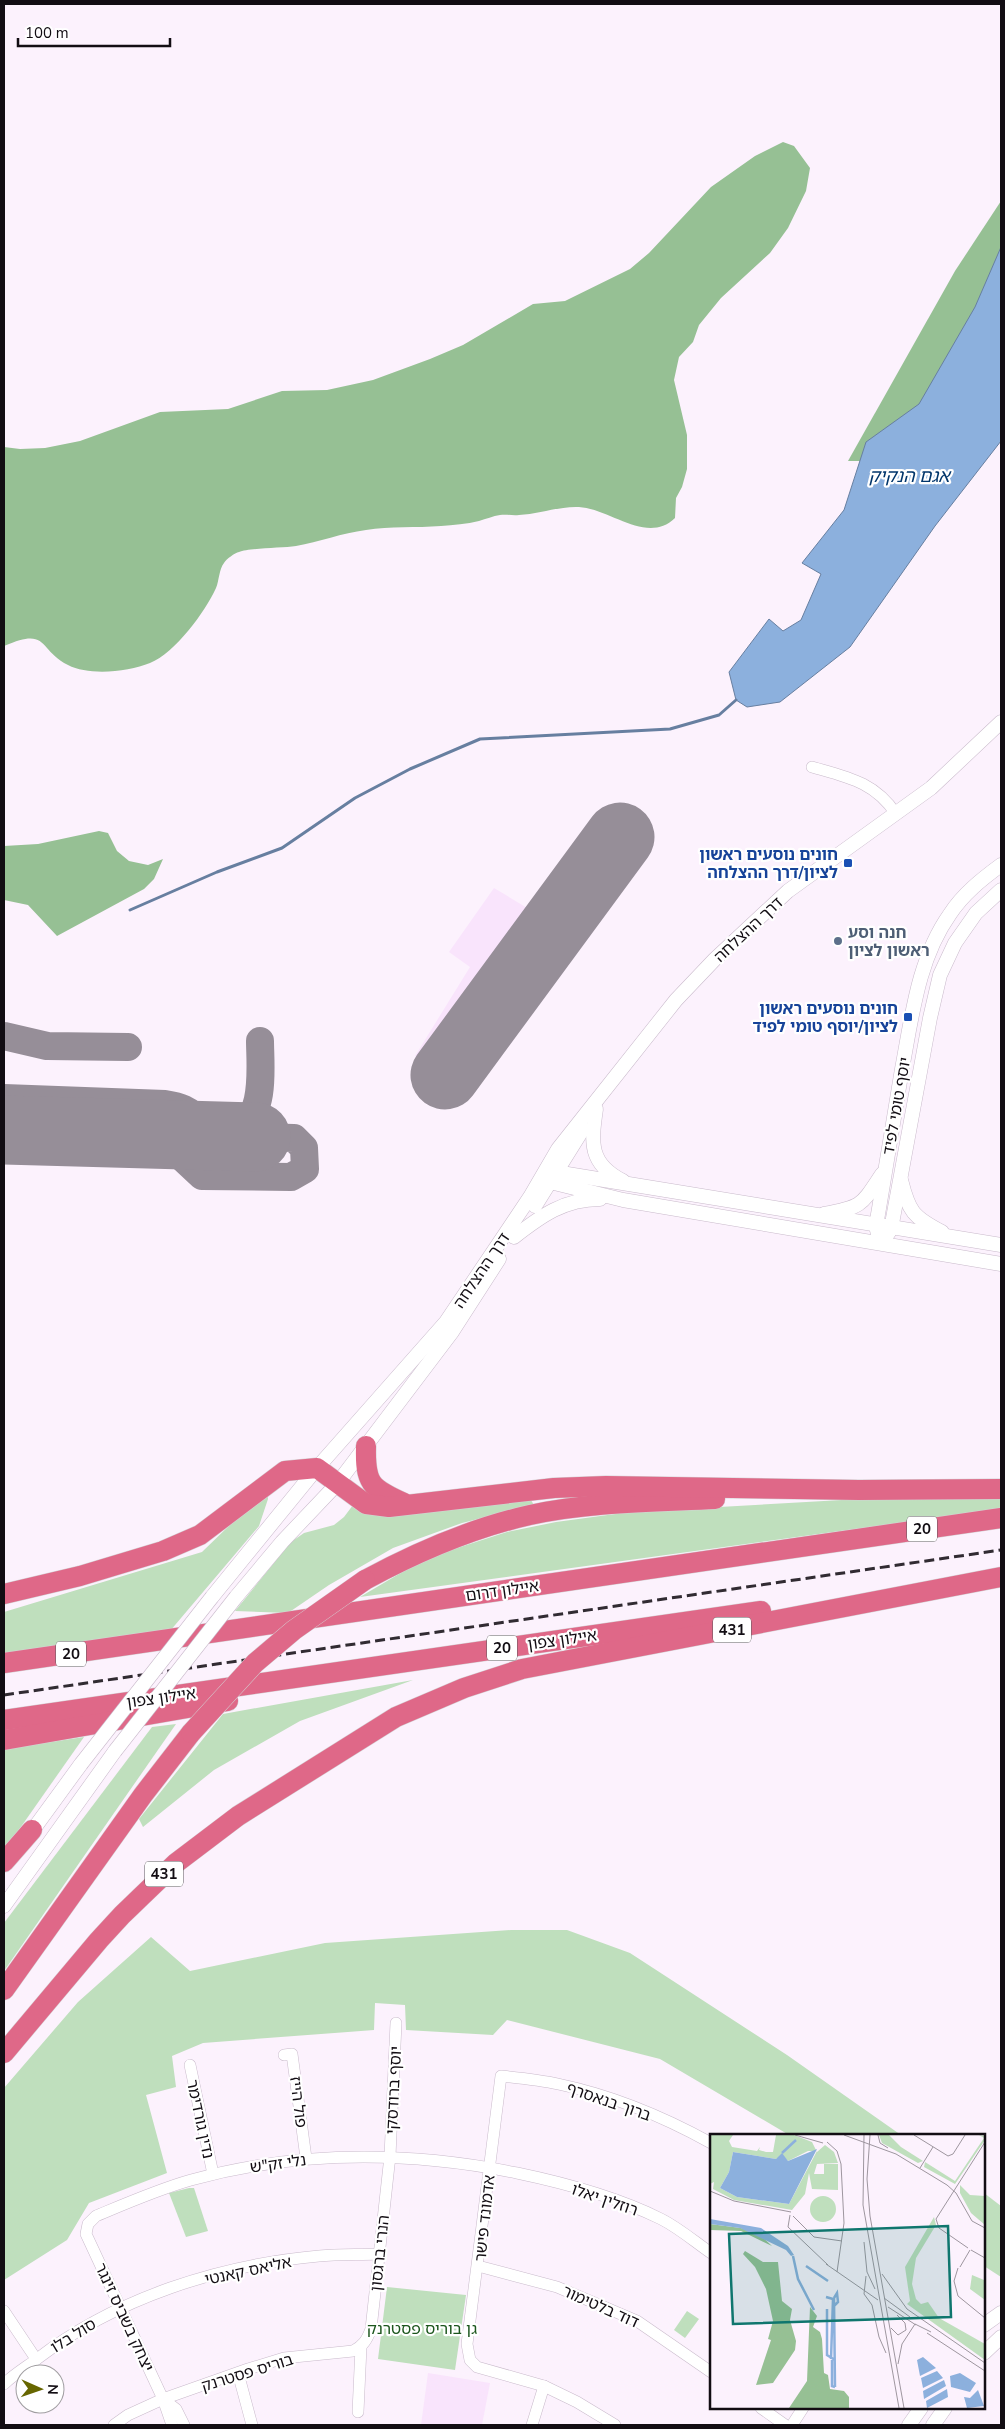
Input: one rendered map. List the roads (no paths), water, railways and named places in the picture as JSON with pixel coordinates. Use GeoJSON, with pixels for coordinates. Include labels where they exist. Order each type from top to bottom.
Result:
{"type":"FeatureCollection","features":[{"type":"Feature","properties":{"kind":"highway"},"geometry":{"type":"LineString","coordinates":[[366,1446],[365,1471],[380,1492],[408,1505]]}},
{"type":"Feature","properties":{"kind":"highway"},"geometry":{"type":"LineString","coordinates":[[4,1594],[80,1576],[163,1552],[200,1536],[285,1471],[317,1468],[366,1504],[389,1508],[571,1488],[688,1486],[859,1490],[1001,1489]]}},
{"type":"Feature","properties":{"kind":"highway"},"geometry":{"type":"LineString","coordinates":[[4,1990],[143,1795],[192,1733],[255,1663],[294,1630],[365,1580],[463,1535],[540,1513],[642,1503],[859,1490]]}},
{"type":"Feature","properties":{"kind":"highway","name":"איילון דרום"},"geometry":{"type":"LineString","coordinates":[[4,1663],[1001,1518]]}},
{"type":"Feature","properties":{"kind":"highway","name":"איילון צפון"},"geometry":{"type":"LineString","coordinates":[[4,1720],[1001,1577]]}},
{"type":"Feature","properties":{"kind":"highway","name":"431"},"geometry":{"type":"LineString","coordinates":[[4,2053],[98,1940],[176,1863],[238,1816],[396,1718],[464,1688],[522,1669],[1001,1577]]}},
{"type":"Feature","properties":{"kind":"highway"},"geometry":{"type":"LineString","coordinates":[[4,1740],[406,1670],[466,1653]]}},
{"type":"Feature","properties":{"kind":"highway"},"geometry":{"type":"LineString","coordinates":[[4,1862],[32,1830]]}},
{"type":"Feature","properties":{"kind":"street","name":"דרך ההצלחה"},"geometry":{"type":"LineString","coordinates":[[4,1906],[115,1751],[282,1542],[337,1484],[452,1332],[514,1237],[548,1176],[558,1149],[676,1000],[788,891],[932,788],[959,765],[1001,722]]}},
{"type":"Feature","properties":{"kind":"street"},"geometry":{"type":"LineString","coordinates":[[812,767],[866,785],[886,799],[896,814]]}},
{"type":"Feature","properties":{"kind":"street","name":"יוסף טומי לפיד"},"geometry":{"type":"LineString","coordinates":[[881,1244],[876,1226],[885,1169],[912,1016],[930,952],[949,915],[962,898],[1001,864]]}},
{"type":"Feature","properties":{"kind":"street","name":"יוסף טומי לפיד"},"geometry":{"type":"LineString","coordinates":[[881,1244],[891,1229],[940,975],[955,943],[976,913],[1001,890]]}},
{"type":"Feature","properties":{"kind":"street","name":"דרך ההצלחה"},"geometry":{"type":"LineString","coordinates":[[4,1872],[32,1830],[81,1764],[212,1597],[317,1468],[446,1322],[596,1109],[628,1060]]}},
{"type":"Feature","properties":{"kind":"street"},"geometry":{"type":"LineString","coordinates":[[596,1109],[592,1136],[596,1159],[612,1176],[633,1186]]}},
{"type":"Feature","properties":{"kind":"street"},"geometry":{"type":"LineString","coordinates":[[812,1216],[852,1209],[861,1205],[885,1169]]}},
{"type":"Feature","properties":{"kind":"street"},"geometry":{"type":"LineString","coordinates":[[548,1176],[633,1186],[891,1229],[1001,1245]]}},
{"type":"Feature","properties":{"kind":"street"},"geometry":{"type":"LineString","coordinates":[[548,1176],[623,1200]]}},
{"type":"Feature","properties":{"kind":"street"},"geometry":{"type":"LineString","coordinates":[[900,1177],[912,1212],[920,1221],[952,1237]]}},
{"type":"Feature","properties":{"kind":"street"},"geometry":{"type":"LineString","coordinates":[[514,1237],[554,1208],[574,1201],[590,1199],[623,1200],[1001,1264]]}},
{"type":"Feature","properties":{"kind":"street","name":"יוסף ברודסקי"},"geometry":{"type":"LineString","coordinates":[[390,2156],[396,2023]]}},
{"type":"Feature","properties":{"kind":"street","name":"פול הייז"},"geometry":{"type":"LineString","coordinates":[[284,2055],[292,2054],[306,2158]]}},
{"type":"Feature","properties":{"kind":"street","name":"נדין גורדימר"},"geometry":{"type":"LineString","coordinates":[[190,2064],[213,2174]]}},
{"type":"Feature","properties":{"kind":"street","name":"ברוך בנאסרף"},"geometry":{"type":"LineString","coordinates":[[501,2076],[558,2084],[599,2095],[681,2127],[710,2142]]}},
{"type":"Feature","properties":{"kind":"street","name":"אדמונד פישר"},"geometry":{"type":"LineString","coordinates":[[501,2076],[467,2344],[470,2360],[477,2367],[544,2386]]}},
{"type":"Feature","properties":{"kind":"street","name":"נלי זק\"ש"},"geometry":{"type":"LineString","coordinates":[[86,2234],[88,2224],[96,2216],[169,2187],[213,2174],[306,2158],[390,2156],[489,2168]]}},
{"type":"Feature","properties":{"kind":"street","name":"הנרי ברגסון"},"geometry":{"type":"LineString","coordinates":[[361,2347],[371,2329],[390,2156]]}},
{"type":"Feature","properties":{"kind":"street","name":"רוזלין יאלו"},"geometry":{"type":"LineString","coordinates":[[489,2168],[554,2181],[611,2199],[662,2219],[710,2252]]}},
{"type":"Feature","properties":{"kind":"street","name":"יצחק בשביס זינגר"},"geometry":{"type":"LineString","coordinates":[[86,2234],[164,2399],[172,2425]]}},
{"type":"Feature","properties":{"kind":"street","name":"אליאס קאנטי"},"geometry":{"type":"LineString","coordinates":[[121,2306],[215,2275],[264,2264],[319,2256],[379,2254]]}},
{"type":"Feature","properties":{"kind":"street","name":"דוד בלטימור"},"geometry":{"type":"LineString","coordinates":[[478,2266],[557,2287],[613,2310],[637,2321],[710,2371]]}},
{"type":"Feature","properties":{"kind":"street","name":"סול בלו"},"geometry":{"type":"LineString","coordinates":[[4,2384],[58,2342],[121,2306]]}},
{"type":"Feature","properties":{"kind":"street"},"geometry":{"type":"LineString","coordinates":[[4,2311],[36,2359]]}},
{"type":"Feature","properties":{"kind":"street"},"geometry":{"type":"LineString","coordinates":[[985,2324],[1001,2313]]}},
{"type":"Feature","properties":{"kind":"street"},"geometry":{"type":"LineString","coordinates":[[985,2352],[1001,2337]]}},
{"type":"Feature","properties":{"kind":"street"},"geometry":{"type":"LineString","coordinates":[[358,2412],[361,2347]]}},
{"type":"Feature","properties":{"kind":"street","name":"בוריס פסטרנק"},"geometry":{"type":"LineString","coordinates":[[164,2399],[238,2372],[284,2358],[353,2351],[361,2347]]}},
{"type":"Feature","properties":{"kind":"street"},"geometry":{"type":"LineString","coordinates":[[238,2372],[252,2425]]}},
{"type":"Feature","properties":{"kind":"street"},"geometry":{"type":"LineString","coordinates":[[532,2425],[544,2386],[577,2402],[610,2424]]}},
{"type":"Feature","properties":{"kind":"street"},"geometry":{"type":"LineString","coordinates":[[114,2425],[128,2416],[164,2399]]}},
{"type":"Feature","properties":{"kind":"street","name":"יצחק בשביס זינגר"},"geometry":{"type":"LineString","coordinates":[[164,2399],[176,2409],[184,2425]]}},
{"type":"Feature","properties":{"kind":"street"},"geometry":{"type":"LineString","coordinates":[[762,2409],[786,2425]]}},
{"type":"Feature","properties":{"kind":"street"},"geometry":{"type":"LineString","coordinates":[[792,2425],[803,2409]]}},
{"type":"Feature","properties":{"kind":"street"},"geometry":{"type":"LineString","coordinates":[[909,2425],[920,2409]]}},
{"type":"Feature","properties":{"kind":"street"},"geometry":{"type":"LineString","coordinates":[[933,2425],[944,2409]]}},
{"type":"Feature","properties":{"kind":"water","name":"אגם הנקיק"},"geometry":{"type":"Polygon","coordinates":[[[1001,247],[1001,441],[935,526],[850,647],[780,702],[747,707],[736,700],[729,672],[769,619],[783,631],[801,620],[821,574],[802,563],[844,510],[866,442],[919,404],[975,307],[1001,247]]]}},
{"type":"Feature","properties":{"kind":"waterway"},"geometry":{"type":"LineString","coordinates":[[130,910],[217,872],[282,848],[355,798],[410,769],[480,739],[670,729],[719,715],[736,700]]}},
{"type":"Feature","properties":{"kind":"railway"},"geometry":{"type":"LineString","coordinates":[[4,1695],[1001,1550]]}},
{"type":"Feature","properties":{"kind":"place","name":"חונים נוסעים ראשון לציון/דרך ההצלחה"},"geometry":{"type":"Point","coordinates":[848,863]}},
{"type":"Feature","properties":{"kind":"place","name":"חנה וסע ראשון לציון"},"geometry":{"type":"Point","coordinates":[838,941]}},
{"type":"Feature","properties":{"kind":"place","name":"חונים נוסעים ראשון לציון/יוסף טומי לפיד"},"geometry":{"type":"Point","coordinates":[908,1017]}},
{"type":"Feature","properties":{"kind":"park label","name":"גן בוריס פסטרנק"},"geometry":{"type":"Point","coordinates":[422,2328]}}]}
